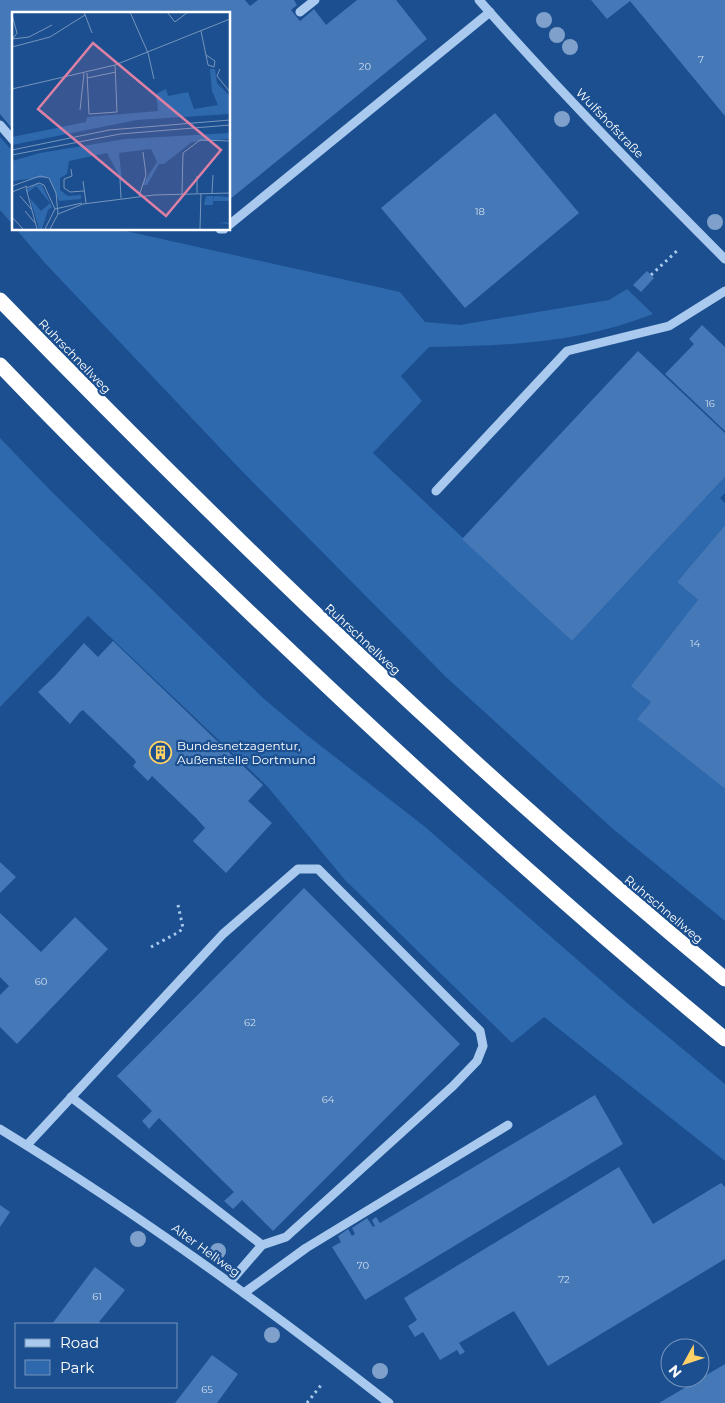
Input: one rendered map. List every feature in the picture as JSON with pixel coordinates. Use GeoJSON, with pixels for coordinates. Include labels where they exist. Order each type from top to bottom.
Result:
{"type":"FeatureCollection","features":[{"type":"Feature","properties":{"kind":"highway","name":"Ruhrschnellweg"},"geometry":{"type":"LineString","coordinates":[[0,300],[117,420],[317,616],[441,732],[539,820],[725,979]]}},
{"type":"Feature","properties":{"kind":"highway"},"geometry":{"type":"LineString","coordinates":[[0,366],[237,602],[377,733],[553,892],[725,1039]]}},
{"type":"Feature","properties":{"kind":"street"},"geometry":{"type":"LineString","coordinates":[[300,12],[315,0]]}},
{"type":"Feature","properties":{"kind":"street","name":"Wulfshofstraße"},"geometry":{"type":"LineString","coordinates":[[479,0],[518,44],[648,181],[725,259]]}},
{"type":"Feature","properties":{"kind":"street"},"geometry":{"type":"LineString","coordinates":[[230,224],[490,12]]}},
{"type":"Feature","properties":{"kind":"street"},"geometry":{"type":"LineString","coordinates":[[0,125],[12,140]]}},
{"type":"Feature","properties":{"kind":"street"},"geometry":{"type":"LineString","coordinates":[[436,491],[567,351],[669,326],[725,291]]}},
{"type":"Feature","properties":{"kind":"street"},"geometry":{"type":"LineString","coordinates":[[26,1145],[223,934],[298,868],[318,869],[480,1031],[483,1046],[477,1061],[453,1086],[286,1237],[262,1245],[230,1282]]}},
{"type":"Feature","properties":{"kind":"street"},"geometry":{"type":"LineString","coordinates":[[71,1097],[262,1245]]}},
{"type":"Feature","properties":{"kind":"street"},"geometry":{"type":"LineString","coordinates":[[244,1293],[306,1248],[508,1125]]}},
{"type":"Feature","properties":{"kind":"street","name":"Alter Hellweg"},"geometry":{"type":"LineString","coordinates":[[0,1129],[102,1192],[230,1282],[389,1403]]}},
{"type":"Feature","properties":{"kind":"path"},"geometry":{"type":"LineString","coordinates":[[651,275],[679,248]]}},
{"type":"Feature","properties":{"kind":"path"},"geometry":{"type":"LineString","coordinates":[[151,947],[183,928],[178,905]]}},
{"type":"Feature","properties":{"kind":"path"},"geometry":{"type":"LineString","coordinates":[[307,1403],[322,1384]]}},
{"type":"Feature","properties":{"kind":"green space"},"geometry":{"type":"Polygon","coordinates":[[[0,137],[12,151],[12,224],[0,210],[0,137]]]}},
{"type":"Feature","properties":{"kind":"green space"},"geometry":{"type":"Polygon","coordinates":[[[17,230],[121,230],[400,292],[425,322],[460,325],[609,300],[627,289],[653,314],[626,324],[570,337],[486,346],[429,347],[401,376],[422,401],[373,453],[572,641],[725,477],[725,493],[720,498],[725,503],[725,525],[677,582],[698,600],[651,702],[638,719],[725,789],[725,921],[613,829],[446,677],[239,468],[44,262],[17,230]]]}},
{"type":"Feature","properties":{"kind":"green space"},"geometry":{"type":"Polygon","coordinates":[[[0,438],[51,491],[263,698],[308,736],[424,826],[620,997],[725,1084],[725,1161],[544,1017],[512,1043],[345,880],[267,786],[88,616],[0,707],[0,438]]]}},
{"type":"Feature","properties":{"kind":"building"},"geometry":{"type":"Polygon","coordinates":[[[0,0],[245,0],[250,6],[258,0],[294,0],[297,5],[291,10],[300,21],[314,9],[326,25],[357,0],[396,0],[427,39],[230,199],[230,12],[12,12],[12,129],[0,114],[0,0]]]}},
{"type":"Feature","properties":{"kind":"building"},"geometry":{"type":"Polygon","coordinates":[[[591,0],[725,0],[725,116],[630,1],[607,19],[591,0]]]}},
{"type":"Feature","properties":{"kind":"building"},"geometry":{"type":"Polygon","coordinates":[[[495,113],[579,213],[465,308],[381,208],[495,113]]]}},
{"type":"Feature","properties":{"kind":"building"},"geometry":{"type":"Polygon","coordinates":[[[647,271],[654,278],[641,292],[633,285],[647,271]]]}},
{"type":"Feature","properties":{"kind":"building"},"geometry":{"type":"Polygon","coordinates":[[[702,325],[725,347],[725,431],[665,374],[694,344],[689,339],[702,325]]]}},
{"type":"Feature","properties":{"kind":"building"},"geometry":{"type":"Polygon","coordinates":[[[638,351],[725,433],[725,477],[572,641],[462,539],[638,351]]]}},
{"type":"Feature","properties":{"kind":"building"},"geometry":{"type":"Polygon","coordinates":[[[725,525],[725,789],[637,719],[651,702],[631,686],[698,600],[677,582],[725,525]]]}},
{"type":"Feature","properties":{"kind":"building","name":"Bundesnetzagentur, Außenstelle Dortmund"},"geometry":{"type":"Polygon","coordinates":[[[113,641],[263,785],[248,801],[272,823],[226,873],[193,841],[205,828],[197,819],[152,776],[148,781],[133,766],[136,762],[134,759],[83,710],[70,724],[38,692],[84,643],[98,657],[113,641]]]}},
{"type":"Feature","properties":{"kind":"building"},"geometry":{"type":"Polygon","coordinates":[[[0,862],[16,877],[0,893],[0,862]]]}},
{"type":"Feature","properties":{"kind":"building"},"geometry":{"type":"Polygon","coordinates":[[[304,888],[460,1044],[273,1231],[242,1200],[233,1209],[224,1201],[234,1192],[159,1118],[149,1129],[142,1121],[152,1111],[117,1076],[304,888]]]}},
{"type":"Feature","properties":{"kind":"building"},"geometry":{"type":"Polygon","coordinates":[[[0,913],[41,952],[75,917],[108,949],[17,1044],[0,1027],[0,995],[9,986],[0,977],[0,913]]]}},
{"type":"Feature","properties":{"kind":"building"},"geometry":{"type":"Polygon","coordinates":[[[595,1095],[623,1144],[365,1300],[332,1247],[341,1242],[338,1236],[348,1229],[352,1236],[355,1234],[352,1228],[367,1218],[373,1227],[375,1226],[372,1220],[376,1217],[380,1223],[595,1095]]]}},
{"type":"Feature","properties":{"kind":"building"},"geometry":{"type":"Polygon","coordinates":[[[619,1167],[653,1224],[721,1183],[725,1187],[725,1259],[548,1366],[514,1311],[459,1343],[465,1352],[460,1355],[457,1350],[440,1360],[423,1332],[415,1337],[408,1326],[417,1320],[404,1298],[619,1167]]]}},
{"type":"Feature","properties":{"kind":"building"},"geometry":{"type":"Polygon","coordinates":[[[0,1205],[10,1212],[0,1227],[0,1205]]]}},
{"type":"Feature","properties":{"kind":"building"},"geometry":{"type":"Polygon","coordinates":[[[95,1267],[125,1290],[99,1322],[100,1323],[53,1323],[95,1267]]]}},
{"type":"Feature","properties":{"kind":"building"},"geometry":{"type":"Polygon","coordinates":[[[212,1355],[238,1374],[217,1403],[175,1403],[212,1355]]]}},
{"type":"Feature","properties":{"kind":"building"},"geometry":{"type":"Polygon","coordinates":[[[725,1364],[725,1403],[659,1403],[684,1388],[710,1388],[710,1373],[725,1364]]]}},
{"type":"Feature","properties":{"kind":"place","name":"Bundesnetzagentur, Außenstelle Dortmund"},"geometry":{"type":"Point","coordinates":[161,752]}}]}
